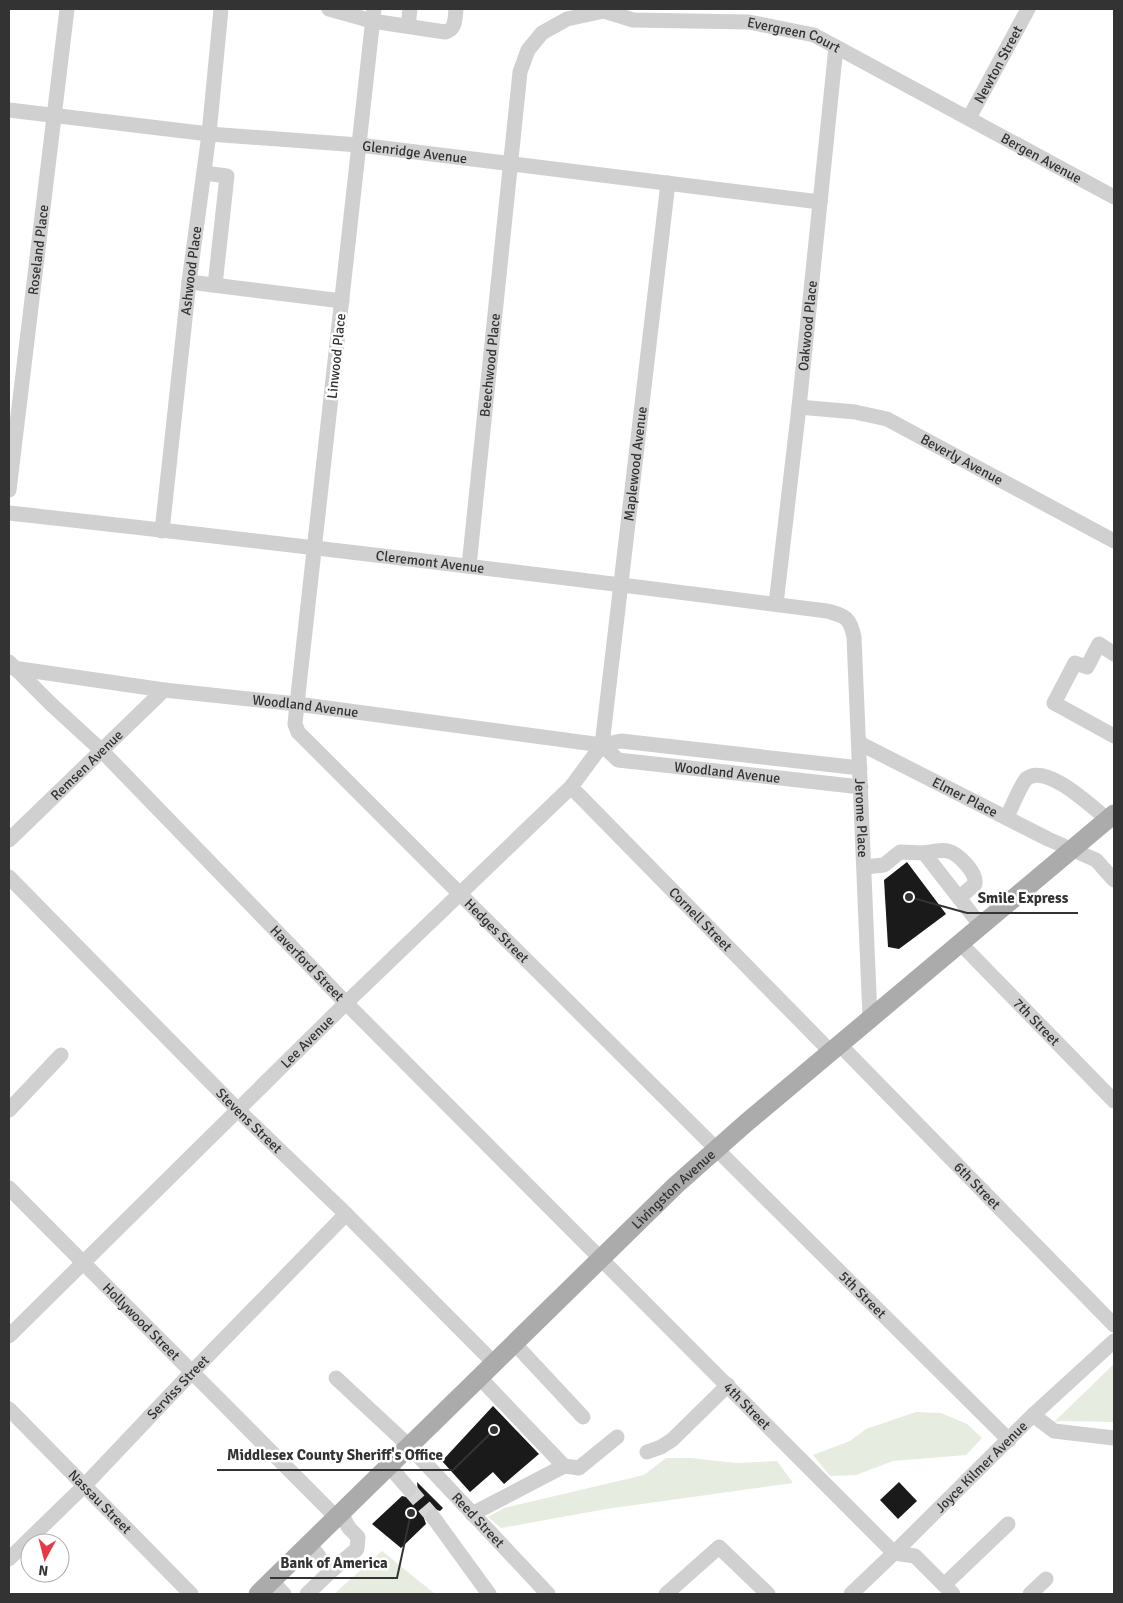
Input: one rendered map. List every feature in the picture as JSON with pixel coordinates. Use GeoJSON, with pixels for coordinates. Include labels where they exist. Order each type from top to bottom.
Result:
{"type":"FeatureCollection","features":[{"type":"Feature","properties":{"kind":"main road","name":"Livingston Avenue"},"geometry":{"type":"LineString","coordinates":[[258,1594],[278,1588],[310,1544],[338,1515],[676,1185],[870,1018],[1111,817]]}},
{"type":"Feature","properties":{"kind":"street","name":"Roseland Place"},"geometry":{"type":"LineString","coordinates":[[9,490],[67,9]]}},
{"type":"Feature","properties":{"kind":"street","name":"Ashwood Place"},"geometry":{"type":"LineString","coordinates":[[162,531],[189,282],[204,173],[221,9]]}},
{"type":"Feature","properties":{"kind":"street"},"geometry":{"type":"LineString","coordinates":[[329,9],[373,15],[408,26],[446,32],[450,32],[452,29],[456,9]]}},
{"type":"Feature","properties":{"kind":"street"},"geometry":{"type":"LineString","coordinates":[[408,26],[410,9]]}},
{"type":"Feature","properties":{"kind":"street","name":"Newton Street"},"geometry":{"type":"LineString","coordinates":[[968,118],[1028,9]]}},
{"type":"Feature","properties":{"kind":"street","name":"Evergreen Court"},"geometry":{"type":"LineString","coordinates":[[512,164],[520,72],[528,50],[542,33],[567,19],[603,10],[633,20],[749,22],[814,35],[968,118]]}},
{"type":"Feature","properties":{"kind":"street","name":"Linwood Place"},"geometry":{"type":"LineString","coordinates":[[297,704],[373,15]]}},
{"type":"Feature","properties":{"kind":"street","name":"Oakwood Place"},"geometry":{"type":"LineString","coordinates":[[776,604],[836,47]]}},
{"type":"Feature","properties":{"kind":"street","name":"Glenridge Avenue"},"geometry":{"type":"LineString","coordinates":[[9,110],[208,134],[358,145],[820,202]]}},
{"type":"Feature","properties":{"kind":"street","name":"Bergen Avenue"},"geometry":{"type":"LineString","coordinates":[[968,118],[1114,196]]}},
{"type":"Feature","properties":{"kind":"street","name":"Beechwood Place"},"geometry":{"type":"LineString","coordinates":[[469,566],[512,164]]}},
{"type":"Feature","properties":{"kind":"street"},"geometry":{"type":"LineString","coordinates":[[204,173],[227,176],[215,286]]}},
{"type":"Feature","properties":{"kind":"street","name":"Maplewood Avenue"},"geometry":{"type":"LineString","coordinates":[[602,745],[668,183]]}},
{"type":"Feature","properties":{"kind":"street"},"geometry":{"type":"LineString","coordinates":[[189,282],[342,301]]}},
{"type":"Feature","properties":{"kind":"street","name":"Beverly Avenue"},"geometry":{"type":"LineString","coordinates":[[798,406],[855,412],[888,419],[1114,541]]}},
{"type":"Feature","properties":{"kind":"street","name":"Cleremont Avenue"},"geometry":{"type":"LineString","coordinates":[[9,514],[621,584],[827,611],[842,615],[848,620]]}},
{"type":"Feature","properties":{"kind":"street","name":"Jerome Place"},"geometry":{"type":"LineString","coordinates":[[848,620],[854,637],[870,1018]]}},
{"type":"Feature","properties":{"kind":"street"},"geometry":{"type":"LineString","coordinates":[[1114,654],[1099,644],[1087,667],[1075,663],[1054,703],[1114,736]]}},
{"type":"Feature","properties":{"kind":"street","name":"Woodland Avenue"},"geometry":{"type":"LineString","coordinates":[[10,666],[164,690],[297,704],[602,745],[620,741],[860,768]]}},
{"type":"Feature","properties":{"kind":"street","name":"Haverford Street"},"geometry":{"type":"LineString","coordinates":[[10,666],[101,750],[346,1003],[601,1257]]}},
{"type":"Feature","properties":{"kind":"street","name":"Remsen Avenue"},"geometry":{"type":"LineString","coordinates":[[9,840],[164,690]]}},
{"type":"Feature","properties":{"kind":"street","name":"Hedges Street"},"geometry":{"type":"LineString","coordinates":[[297,704],[295,724],[298,732],[716,1149]]}},
{"type":"Feature","properties":{"kind":"street","name":"Elmer Place"},"geometry":{"type":"LineString","coordinates":[[859,743],[1048,839],[1096,860],[1114,880]]}},
{"type":"Feature","properties":{"kind":"street","name":"Woodland Avenue"},"geometry":{"type":"LineString","coordinates":[[602,745],[618,760],[860,787]]}},
{"type":"Feature","properties":{"kind":"street","name":"Lee Avenue"},"geometry":{"type":"LineString","coordinates":[[9,1336],[346,1003],[571,787],[602,745]]}},
{"type":"Feature","properties":{"kind":"street"},"geometry":{"type":"LineString","coordinates":[[1007,817],[1025,780],[1034,775],[1041,775],[1076,793],[1111,817]]}},
{"type":"Feature","properties":{"kind":"street","name":"Cornell Street"},"geometry":{"type":"LineString","coordinates":[[571,787],[835,1048]]}},
{"type":"Feature","properties":{"kind":"street"},"geometry":{"type":"LineString","coordinates":[[865,866],[884,865],[900,852],[924,853],[945,850],[951,852],[974,874],[976,881],[959,898]]}},
{"type":"Feature","properties":{"kind":"street"},"geometry":{"type":"LineString","coordinates":[[924,853],[981,926]]}},
{"type":"Feature","properties":{"kind":"street","name":"Stevens Street"},"geometry":{"type":"LineString","coordinates":[[9,877],[238,1110],[346,1214],[494,1362]]}},
{"type":"Feature","properties":{"kind":"street","name":"7th Street"},"geometry":{"type":"LineString","coordinates":[[960,943],[1114,1101]]}},
{"type":"Feature","properties":{"kind":"street","name":"6th Street"},"geometry":{"type":"LineString","coordinates":[[835,1048],[1114,1325]]}},
{"type":"Feature","properties":{"kind":"street"},"geometry":{"type":"LineString","coordinates":[[9,1110],[61,1055]]}},
{"type":"Feature","properties":{"kind":"street","name":"5th Street"},"geometry":{"type":"LineString","coordinates":[[716,1149],[1009,1440]]}},
{"type":"Feature","properties":{"kind":"street","name":"Hollywood Street"},"geometry":{"type":"LineString","coordinates":[[9,1188],[358,1537],[357,1548],[307,1594]]}},
{"type":"Feature","properties":{"kind":"street","name":"Serviss Street"},"geometry":{"type":"LineString","coordinates":[[9,1559],[84,1486],[346,1214]]}},
{"type":"Feature","properties":{"kind":"street","name":"4th Street"},"geometry":{"type":"LineString","coordinates":[[601,1257],[894,1553]]}},
{"type":"Feature","properties":{"kind":"street","name":"Joyce Kilmer Avenue"},"geometry":{"type":"LineString","coordinates":[[851,1594],[1033,1415],[1114,1341]]}},
{"type":"Feature","properties":{"kind":"street"},"geometry":{"type":"LineString","coordinates":[[514,1343],[584,1417]]}},
{"type":"Feature","properties":{"kind":"street"},"geometry":{"type":"LineString","coordinates":[[479,1377],[564,1466]]}},
{"type":"Feature","properties":{"kind":"street","name":"Reed Street"},"geometry":{"type":"LineString","coordinates":[[336,1378],[409,1446],[548,1594]]}},
{"type":"Feature","properties":{"kind":"street"},"geometry":{"type":"LineString","coordinates":[[647,1452],[672,1440],[728,1385]]}},
{"type":"Feature","properties":{"kind":"street","name":"Nassau Street"},"geometry":{"type":"LineString","coordinates":[[9,1409],[191,1594]]}},
{"type":"Feature","properties":{"kind":"street"},"geometry":{"type":"LineString","coordinates":[[1033,1415],[1054,1430],[1114,1438]]}},
{"type":"Feature","properties":{"kind":"street"},"geometry":{"type":"LineString","coordinates":[[472,1514],[564,1466],[579,1468],[617,1437]]}},
{"type":"Feature","properties":{"kind":"street"},"geometry":{"type":"LineString","coordinates":[[389,1466],[409,1489]]}},
{"type":"Feature","properties":{"kind":"street"},"geometry":{"type":"LineString","coordinates":[[433,1518],[489,1594]]}},
{"type":"Feature","properties":{"kind":"street"},"geometry":{"type":"LineString","coordinates":[[894,1553],[915,1556],[948,1590],[1008,1524]]}},
{"type":"Feature","properties":{"kind":"street"},"geometry":{"type":"LineString","coordinates":[[310,1544],[330,1572]]}},
{"type":"Feature","properties":{"kind":"street"},"geometry":{"type":"LineString","coordinates":[[666,1594],[719,1547],[768,1594]]}},
{"type":"Feature","properties":{"kind":"street"},"geometry":{"type":"LineString","coordinates":[[1030,1594],[1046,1579]]}},
{"type":"Feature","properties":{"kind":"shaded area"},"geometry":{"type":"Polygon","coordinates":[[[1114,1364],[1114,1422],[1054,1422],[1114,1364]]]}},
{"type":"Feature","properties":{"kind":"shaded area"},"geometry":{"type":"Polygon","coordinates":[[[916,1412],[941,1413],[967,1424],[982,1438],[966,1455],[893,1461],[856,1475],[830,1476],[813,1455],[850,1441],[866,1429],[916,1412]]]}},
{"type":"Feature","properties":{"kind":"shaded area"},"geometry":{"type":"Polygon","coordinates":[[[666,1458],[691,1458],[736,1463],[777,1461],[793,1483],[606,1509],[501,1528],[488,1517],[504,1508],[644,1475],[666,1458]]]}},
{"type":"Feature","properties":{"kind":"shaded area"},"geometry":{"type":"Polygon","coordinates":[[[382,1551],[435,1594],[334,1594],[382,1551]]]}},
{"type":"Feature","properties":{"kind":"building"},"geometry":{"type":"Polygon","coordinates":[[[907,862],[946,914],[899,949],[888,947],[884,880],[907,862]]]}},
{"type":"Feature","properties":{"kind":"building"},"geometry":{"type":"Polygon","coordinates":[[[493,1406],[539,1454],[504,1484],[493,1472],[470,1492],[442,1461],[493,1406]]]}},
{"type":"Feature","properties":{"kind":"building"},"geometry":{"type":"Polygon","coordinates":[[[417,1482],[443,1508],[440,1511],[432,1508],[427,1510],[424,1518],[426,1524],[401,1548],[372,1524],[402,1496],[410,1498],[415,1496],[418,1492],[417,1482]]]}},
{"type":"Feature","properties":{"kind":"building"},"geometry":{"type":"Polygon","coordinates":[[[899,1482],[917,1501],[898,1519],[880,1500],[899,1482]]]}},
{"type":"Feature","properties":{"kind":"tunnel"},"geometry":{"type":"LineString","coordinates":[[409,1489],[433,1517]]}},
{"type":"Feature","properties":{"kind":"place","name":"Smile Express"},"geometry":{"type":"Point","coordinates":[909,897]}},
{"type":"Feature","properties":{"kind":"place","name":"Middlesex County Sheriff's Office"},"geometry":{"type":"Point","coordinates":[494,1430]}},
{"type":"Feature","properties":{"kind":"place","name":"Bank of America"},"geometry":{"type":"Point","coordinates":[411,1513]}}]}
